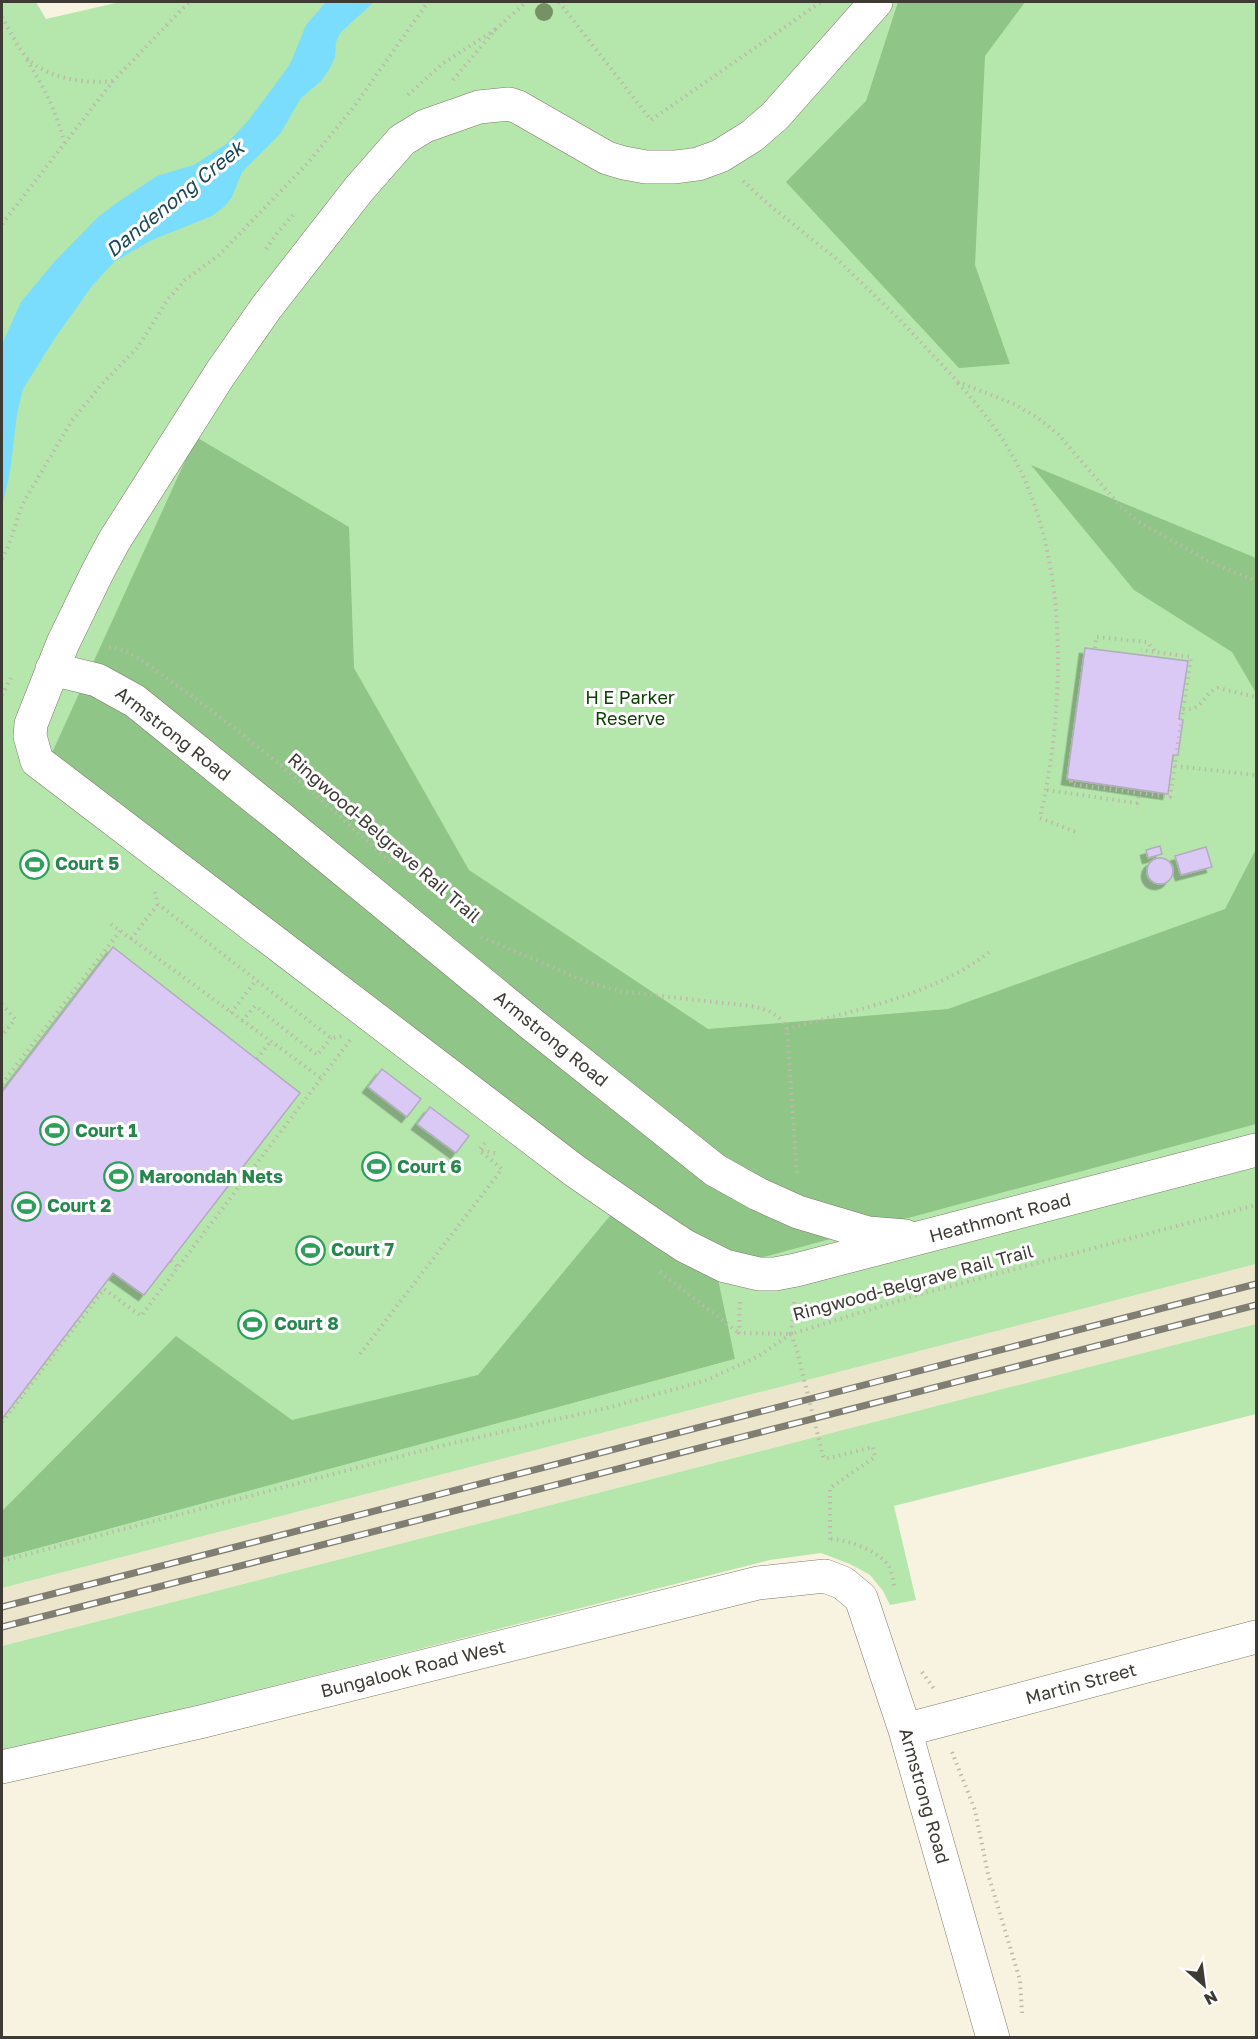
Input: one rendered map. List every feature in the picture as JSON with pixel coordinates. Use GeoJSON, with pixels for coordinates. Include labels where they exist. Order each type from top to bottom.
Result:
{"type":"FeatureCollection","features":[{"type":"Feature","properties":{"kind":"street"},"geometry":{"type":"LineString","coordinates":[[741,1270],[725,1266],[685,1246],[575,1171],[37,760],[30,736],[31,724],[75,618],[114,541],[220,374],[266,308],[359,189],[402,140],[425,126],[462,112],[489,105],[509,104],[607,158],[646,167],[698,164],[720,156],[752,136],[776,116],[876,2]]}},
{"type":"Feature","properties":{"kind":"street","name":"Armstrong Road"},"geometry":{"type":"LineString","coordinates":[[52,669],[97,680],[135,701],[529,1022],[715,1170],[758,1194],[798,1212],[868,1233],[892,1236],[934,1235]]}},
{"type":"Feature","properties":{"kind":"street","name":"Heathmont Road"},"geometry":{"type":"LineString","coordinates":[[741,1270],[759,1274],[776,1274],[796,1270],[1257,1150]]}},
{"type":"Feature","properties":{"kind":"street","name":"Armstrong Road"},"geometry":{"type":"LineString","coordinates":[[825,1576],[843,1583],[861,1598],[905,1730],[993,2037]]}},
{"type":"Feature","properties":{"kind":"street","name":"Bungalook Road West"},"geometry":{"type":"LineString","coordinates":[[2,1767],[200,1722],[758,1583],[825,1576]]}},
{"type":"Feature","properties":{"kind":"street","name":"Martin Street"},"geometry":{"type":"LineString","coordinates":[[905,1730],[1257,1637]]}},
{"type":"Feature","properties":{"kind":"path"},"geometry":{"type":"LineString","coordinates":[[2,224],[112,81],[189,2]]}},
{"type":"Feature","properties":{"kind":"path"},"geometry":{"type":"LineString","coordinates":[[2,559],[22,505],[71,422],[101,385],[138,347],[168,299],[185,280],[218,256],[313,156],[353,108],[428,2]]}},
{"type":"Feature","properties":{"kind":"path"},"geometry":{"type":"LineString","coordinates":[[445,89],[496,29],[526,2]]}},
{"type":"Feature","properties":{"kind":"path"},"geometry":{"type":"LineString","coordinates":[[559,2],[651,120],[820,2]]}},
{"type":"Feature","properties":{"kind":"path"},"geometry":{"type":"LineString","coordinates":[[2,17],[50,102],[64,142]]}},
{"type":"Feature","properties":{"kind":"path"},"geometry":{"type":"LineString","coordinates":[[27,59],[45,71],[67,77],[93,83],[112,81]]}},
{"type":"Feature","properties":{"kind":"path"},"geometry":{"type":"LineString","coordinates":[[720,156],[752,191],[839,261],[878,297],[985,412],[1000,433],[1023,477],[1045,542],[1052,576],[1057,646],[1056,713],[1047,790],[1040,818],[1076,832]]}},
{"type":"Feature","properties":{"kind":"path"},"geometry":{"type":"LineString","coordinates":[[958,382],[1014,404],[1038,418],[1058,434],[1120,506],[1136,520],[1208,561],[1257,581]]}},
{"type":"Feature","properties":{"kind":"path"},"geometry":{"type":"LineString","coordinates":[[1095,648],[1096,637],[1147,642],[1156,652]]}},
{"type":"Feature","properties":{"kind":"path","name":"Ringwood-Belgrave Rail Trail"},"geometry":{"type":"LineString","coordinates":[[102,646],[114,647],[135,656],[200,701],[337,812],[394,866]]}},
{"type":"Feature","properties":{"kind":"path"},"geometry":{"type":"LineString","coordinates":[[1071,781],[1071,784],[1170,797],[1191,657],[1141,650]]}},
{"type":"Feature","properties":{"kind":"path"},"geometry":{"type":"LineString","coordinates":[[1183,709],[1192,710],[1204,702],[1212,690],[1218,688],[1257,697]]}},
{"type":"Feature","properties":{"kind":"path"},"geometry":{"type":"LineString","coordinates":[[1175,766],[1257,776]]}},
{"type":"Feature","properties":{"kind":"path"},"geometry":{"type":"LineString","coordinates":[[1047,790],[1137,802],[1139,793]]}},
{"type":"Feature","properties":{"kind":"path"},"geometry":{"type":"LineString","coordinates":[[131,939],[158,904]]}},
{"type":"Feature","properties":{"kind":"path"},"geometry":{"type":"LineString","coordinates":[[111,924],[321,1078]]}},
{"type":"Feature","properties":{"kind":"path"},"geometry":{"type":"LineString","coordinates":[[2,1084],[120,931]]}},
{"type":"Feature","properties":{"kind":"path","name":"Ringwood-Belgrave Rail Trail"},"geometry":{"type":"LineString","coordinates":[[474,934],[587,982],[624,992],[766,1009],[784,1023],[787,1030]]}},
{"type":"Feature","properties":{"kind":"path"},"geometry":{"type":"LineString","coordinates":[[798,1212],[787,1030],[932,985],[973,965],[992,950]]}},
{"type":"Feature","properties":{"kind":"path"},"geometry":{"type":"LineString","coordinates":[[231,1013],[255,980]]}},
{"type":"Feature","properties":{"kind":"path"},"geometry":{"type":"LineString","coordinates":[[2,1004],[15,1018],[2,1036]]}},
{"type":"Feature","properties":{"kind":"path"},"geometry":{"type":"LineString","coordinates":[[242,1021],[255,1006],[316,1055],[331,1038]]}},
{"type":"Feature","properties":{"kind":"path"},"geometry":{"type":"LineString","coordinates":[[257,1059],[271,1041]]}},
{"type":"Feature","properties":{"kind":"path"},"geometry":{"type":"LineString","coordinates":[[2,1422],[104,1289],[141,1316],[341,1051]]}},
{"type":"Feature","properties":{"kind":"path"},"geometry":{"type":"LineString","coordinates":[[360,1354],[502,1169],[479,1150]]}},
{"type":"Feature","properties":{"kind":"path","name":"Ringwood-Belgrave Rail Trail"},"geometry":{"type":"LineString","coordinates":[[796,1270],[791,1334],[921,1294],[1257,1205]]}},
{"type":"Feature","properties":{"kind":"path"},"geometry":{"type":"LineString","coordinates":[[171,1261],[178,1267]]}},
{"type":"Feature","properties":{"kind":"path"},"geometry":{"type":"LineString","coordinates":[[741,1270],[739,1333],[791,1334]]}},
{"type":"Feature","properties":{"kind":"path"},"geometry":{"type":"LineString","coordinates":[[2,1561],[436,1447],[610,1407],[707,1380],[757,1356],[791,1334]]}},
{"type":"Feature","properties":{"kind":"path"},"geometry":{"type":"LineString","coordinates":[[791,1334],[825,1459],[873,1448],[874,1457],[830,1488],[831,1539],[825,1576]]}},
{"type":"Feature","properties":{"kind":"shaded area"},"geometry":{"type":"Polygon","coordinates":[[[1256,1264],[1256,1324],[2,1646],[2,1588],[1256,1264]]]}},
{"type":"Feature","properties":{"kind":"green space","name":"H E Parker Reserve"},"geometry":{"type":"Polygon","coordinates":[[[2,2],[36,2],[46,19],[120,2],[1256,2],[1256,1264],[2,1588],[2,1558],[735,1359],[730,1340],[2,1549],[2,2]]]}},
{"type":"Feature","properties":{"kind":"green space"},"geometry":{"type":"Polygon","coordinates":[[[898,2],[1025,2],[985,56],[975,265],[1010,364],[959,368],[786,182],[866,101],[898,2]]]}},
{"type":"Feature","properties":{"kind":"green space"},"geometry":{"type":"Polygon","coordinates":[[[196,437],[349,527],[354,668],[469,870],[708,1029],[948,1009],[1225,909],[1256,849],[1256,1124],[716,1270],[735,1359],[2,1558],[2,1511],[176,1336],[292,1420],[478,1375],[614,1211],[51,755],[196,437]]]}},
{"type":"Feature","properties":{"kind":"green space"},"geometry":{"type":"Polygon","coordinates":[[[1031,465],[1256,558],[1256,693],[1232,652],[1134,590],[1031,465]]]}},
{"type":"Feature","properties":{"kind":"green space"},"geometry":{"type":"Polygon","coordinates":[[[1256,1324],[1256,1414],[894,1506],[916,1600],[890,1605],[883,1591],[870,1575],[850,1564],[821,1553],[770,1560],[2,1755],[2,1646],[1256,1324]]]}},
{"type":"Feature","properties":{"kind":"water","name":"Dandenong Creek"},"geometry":{"type":"Polygon","coordinates":[[[326,2],[374,2],[340,33],[336,42],[335,57],[329,70],[320,82],[301,98],[280,134],[242,172],[232,197],[225,206],[212,216],[152,240],[114,262],[92,286],[23,389],[2,507],[2,344],[21,302],[55,261],[98,217],[157,176],[194,165],[226,144],[248,121],[283,74],[291,62],[306,25],[326,2]]]}},
{"type":"Feature","properties":{"kind":"building"},"geometry":{"type":"Polygon","coordinates":[[[1085,648],[1188,661],[1179,719],[1183,720],[1178,755],[1173,755],[1168,794],[1067,779],[1085,648]]]}},
{"type":"Feature","properties":{"kind":"building"},"geometry":{"type":"Polygon","coordinates":[[[1160,846],[1162,854],[1148,858],[1146,850],[1160,846]]]}},
{"type":"Feature","properties":{"kind":"building"},"geometry":{"type":"Polygon","coordinates":[[[1206,847],[1212,867],[1181,875],[1175,856],[1206,847]]]}},
{"type":"Feature","properties":{"kind":"building"},"geometry":{"type":"Polygon","coordinates":[[[1160,858],[1169,862],[1173,871],[1169,880],[1160,884],[1151,880],[1147,871],[1151,862],[1160,858]]]}},
{"type":"Feature","properties":{"kind":"building","name":"Maroondah Nets"},"geometry":{"type":"Polygon","coordinates":[[[113,947],[300,1093],[144,1295],[113,1273],[2,1419],[2,1092],[113,947]]]}},
{"type":"Feature","properties":{"kind":"building"},"geometry":{"type":"Polygon","coordinates":[[[382,1069],[421,1099],[407,1117],[368,1087],[382,1069]]]}},
{"type":"Feature","properties":{"kind":"building"},"geometry":{"type":"Polygon","coordinates":[[[430,1107],[469,1136],[456,1153],[417,1124],[430,1107]]]}},
{"type":"Feature","properties":{"kind":"railway"},"geometry":{"type":"LineString","coordinates":[[2,1607],[1256,1284]]}},
{"type":"Feature","properties":{"kind":"railway"},"geometry":{"type":"LineString","coordinates":[[2,1627],[1256,1305]]}},
{"type":"Feature","properties":{"kind":"place","name":"Court 5"},"geometry":{"type":"Point","coordinates":[34,864]}},
{"type":"Feature","properties":{"kind":"place","name":"Court 1"},"geometry":{"type":"Point","coordinates":[54,1131]}},
{"type":"Feature","properties":{"kind":"place","name":"Court 6"},"geometry":{"type":"Point","coordinates":[376,1167]}},
{"type":"Feature","properties":{"kind":"place","name":"Maroondah Nets"},"geometry":{"type":"Point","coordinates":[118,1177]}},
{"type":"Feature","properties":{"kind":"place","name":"Court 2"},"geometry":{"type":"Point","coordinates":[26,1206]}},
{"type":"Feature","properties":{"kind":"place","name":"Court 7"},"geometry":{"type":"Point","coordinates":[310,1250]}},
{"type":"Feature","properties":{"kind":"place","name":"Court 8"},"geometry":{"type":"Point","coordinates":[253,1324]}}]}
